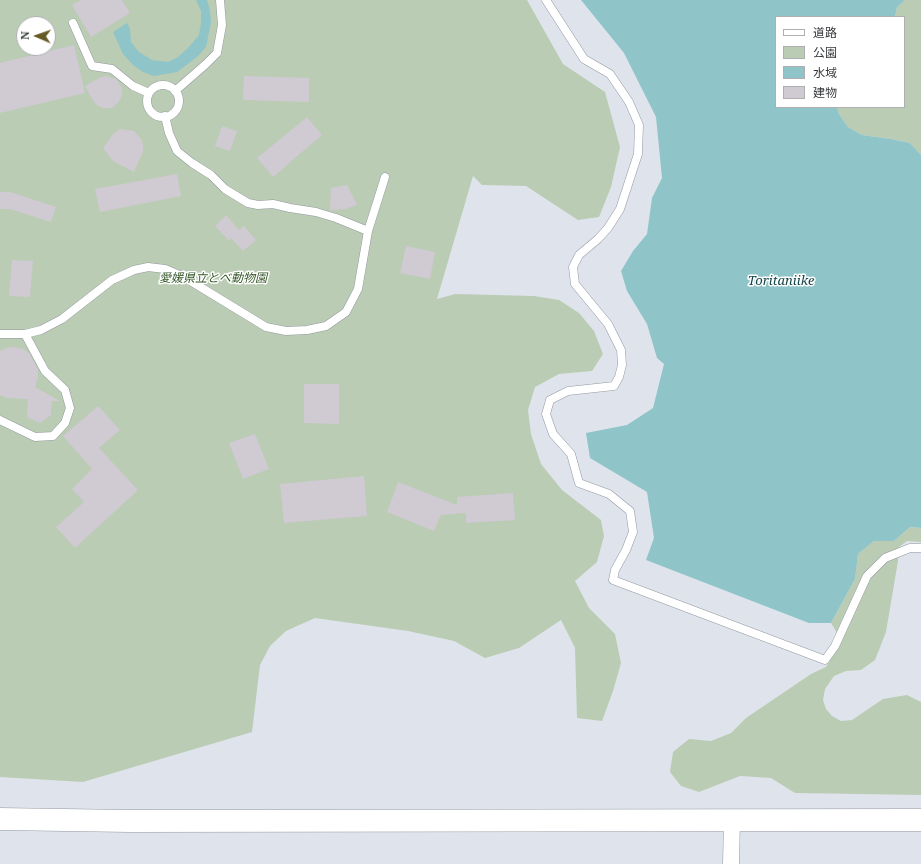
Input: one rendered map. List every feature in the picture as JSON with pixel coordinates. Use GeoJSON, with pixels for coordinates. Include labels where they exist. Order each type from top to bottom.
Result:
{"type":"FeatureCollection","features":[{"type":"Feature","properties":{"kind":"street"},"geometry":{"type":"LineString","coordinates":[[0,819],[129,821],[921,820]]}},
{"type":"Feature","properties":{"kind":"street"},"geometry":{"type":"LineString","coordinates":[[732,820],[732,864]]}},
{"type":"Feature","properties":{"kind":"lane"},"geometry":{"type":"LineString","coordinates":[[175,91],[217,53],[222,25],[220,0]]}},
{"type":"Feature","properties":{"kind":"lane"},"geometry":{"type":"LineString","coordinates":[[546,0],[584,59],[610,74],[629,102],[639,125],[638,154],[620,209],[608,228],[598,240],[579,255],[573,267],[575,284],[608,324],[621,350],[622,365],[619,377],[614,386],[568,391],[550,400],[546,414],[553,434],[571,454],[579,483],[609,494],[630,511],[633,532],[626,550],[615,570],[613,580],[825,660],[835,646],[867,576],[885,558],[910,548],[921,548]]}},
{"type":"Feature","properties":{"kind":"lane"},"geometry":{"type":"LineString","coordinates":[[73,23],[92,66],[112,70],[133,86],[149,93]]}},
{"type":"Feature","properties":{"kind":"lane"},"geometry":{"type":"LineString","coordinates":[[155,86],[170,86],[175,91],[179,104],[173,113],[166,116],[157,116],[149,109],[147,99],[149,93],[155,86]]}},
{"type":"Feature","properties":{"kind":"lane"},"geometry":{"type":"LineString","coordinates":[[166,116],[169,133],[177,151],[211,175],[224,189],[248,203],[258,205],[273,204],[316,212],[336,218],[368,231]]}},
{"type":"Feature","properties":{"kind":"lane"},"geometry":{"type":"LineString","coordinates":[[0,334],[25,334],[41,330],[62,319],[112,280],[134,270],[148,267],[165,269],[184,277],[266,327],[286,331],[308,330],[326,326],[346,312],[358,289],[368,231],[385,177]]}},
{"type":"Feature","properties":{"kind":"lane"},"geometry":{"type":"LineString","coordinates":[[0,420],[35,437],[53,436],[65,423],[70,408],[65,390],[45,371],[25,334]]}},
{"type":"Feature","properties":{"kind":"green space","name":"愛媛県立とべ動物園"},"geometry":{"type":"Polygon","coordinates":[[[0,0],[527,0],[563,64],[605,92],[620,147],[611,187],[599,217],[578,220],[526,186],[482,185],[473,176],[437,299],[455,294],[534,296],[559,300],[579,313],[594,331],[603,354],[592,371],[559,374],[535,387],[528,410],[531,434],[541,464],[562,490],[601,520],[604,536],[597,562],[575,581],[589,608],[615,634],[621,663],[602,721],[577,718],[575,648],[561,620],[519,648],[485,658],[454,641],[408,631],[315,618],[286,631],[270,646],[260,665],[252,732],[83,782],[0,777],[0,0]]]}},
{"type":"Feature","properties":{"kind":"green space"},"geometry":{"type":"Polygon","coordinates":[[[905,0],[921,0],[921,155],[910,143],[862,135],[848,127],[839,114],[837,108],[905,108],[905,16],[895,16],[897,7],[905,0]]]}},
{"type":"Feature","properties":{"kind":"green space"},"geometry":{"type":"Polygon","coordinates":[[[910,527],[921,528],[921,542],[907,541],[899,547],[886,632],[875,660],[861,670],[846,671],[834,676],[825,689],[823,700],[826,709],[832,716],[841,721],[852,720],[883,699],[907,695],[921,702],[921,795],[795,793],[771,778],[740,776],[699,792],[681,786],[670,772],[673,752],[689,739],[711,741],[731,733],[746,718],[811,674],[826,667],[842,641],[831,623],[855,579],[858,554],[874,541],[894,541],[910,527]]]}},
{"type":"Feature","properties":{"kind":"water"},"geometry":{"type":"Polygon","coordinates":[[[196,0],[207,0],[210,11],[211,23],[206,47],[197,57],[177,72],[154,76],[143,72],[133,65],[123,54],[113,32],[127,23],[130,29],[131,42],[139,52],[152,60],[168,62],[178,57],[199,35],[201,11],[196,0]]]}},
{"type":"Feature","properties":{"kind":"water","name":"Toritaniike"},"geometry":{"type":"Polygon","coordinates":[[[581,0],[905,0],[897,7],[895,16],[775,16],[775,108],[837,108],[839,114],[848,127],[862,135],[910,143],[921,155],[921,528],[910,527],[894,541],[874,541],[858,554],[855,579],[831,623],[809,623],[646,560],[654,538],[647,492],[590,458],[586,433],[627,425],[653,408],[664,364],[657,358],[647,324],[627,291],[621,271],[633,251],[647,234],[652,198],[662,178],[656,117],[624,53],[581,0]]]}},
{"type":"Feature","properties":{"kind":"building"},"geometry":{"type":"Polygon","coordinates":[[[81,0],[122,0],[130,13],[91,37],[72,5],[81,0]]]}},
{"type":"Feature","properties":{"kind":"building"},"geometry":{"type":"Polygon","coordinates":[[[74,45],[85,93],[0,113],[0,63],[29,56],[56,56],[56,49],[74,45]]]}},
{"type":"Feature","properties":{"kind":"building"},"geometry":{"type":"Polygon","coordinates":[[[106,76],[116,79],[122,88],[121,98],[112,108],[103,108],[98,106],[85,86],[101,77],[106,76]]]}},
{"type":"Feature","properties":{"kind":"building"},"geometry":{"type":"Polygon","coordinates":[[[244,76],[309,78],[309,102],[243,100],[244,76]]]}},
{"type":"Feature","properties":{"kind":"building"},"geometry":{"type":"Polygon","coordinates":[[[307,117],[322,135],[273,177],[257,158],[307,117]]]}},
{"type":"Feature","properties":{"kind":"building"},"geometry":{"type":"Polygon","coordinates":[[[222,126],[237,131],[230,151],[215,146],[222,126]]]}},
{"type":"Feature","properties":{"kind":"building"},"geometry":{"type":"Polygon","coordinates":[[[120,129],[134,131],[142,140],[143,152],[134,172],[113,161],[103,148],[113,134],[120,129]]]}},
{"type":"Feature","properties":{"kind":"building"},"geometry":{"type":"Polygon","coordinates":[[[177,174],[181,196],[100,212],[95,189],[177,174]]]}},
{"type":"Feature","properties":{"kind":"building"},"geometry":{"type":"Polygon","coordinates":[[[347,185],[357,205],[345,209],[330,210],[331,188],[347,185]]]}},
{"type":"Feature","properties":{"kind":"building"},"geometry":{"type":"Polygon","coordinates":[[[0,192],[10,192],[56,207],[51,222],[10,209],[0,209],[0,192]]]}},
{"type":"Feature","properties":{"kind":"building"},"geometry":{"type":"Polygon","coordinates":[[[226,215],[239,230],[244,226],[256,240],[243,251],[231,238],[229,241],[215,226],[226,215]]]}},
{"type":"Feature","properties":{"kind":"building"},"geometry":{"type":"Polygon","coordinates":[[[406,246],[435,252],[430,279],[400,273],[406,246]]]}},
{"type":"Feature","properties":{"kind":"building"},"geometry":{"type":"Polygon","coordinates":[[[12,260],[33,261],[30,297],[9,296],[12,260]]]}},
{"type":"Feature","properties":{"kind":"building"},"geometry":{"type":"Polygon","coordinates":[[[15,347],[23,349],[29,353],[38,370],[38,377],[35,387],[60,401],[52,401],[51,415],[40,423],[27,417],[28,399],[7,398],[0,395],[0,351],[6,348],[15,347]]]}},
{"type":"Feature","properties":{"kind":"building"},"geometry":{"type":"Polygon","coordinates":[[[304,384],[339,384],[339,424],[304,423],[304,384]]]}},
{"type":"Feature","properties":{"kind":"building"},"geometry":{"type":"Polygon","coordinates":[[[98,406],[120,430],[99,448],[138,490],[75,548],[56,527],[84,502],[72,489],[92,469],[63,436],[98,406]]]}},
{"type":"Feature","properties":{"kind":"building"},"geometry":{"type":"Polygon","coordinates":[[[255,434],[269,469],[243,479],[229,443],[255,434]]]}},
{"type":"Feature","properties":{"kind":"building"},"geometry":{"type":"Polygon","coordinates":[[[364,476],[367,516],[284,523],[280,484],[364,476]]]}},
{"type":"Feature","properties":{"kind":"building"},"geometry":{"type":"Polygon","coordinates":[[[398,482],[457,505],[457,497],[513,493],[515,520],[466,523],[466,513],[441,515],[434,531],[387,512],[398,482]]]}}]}
